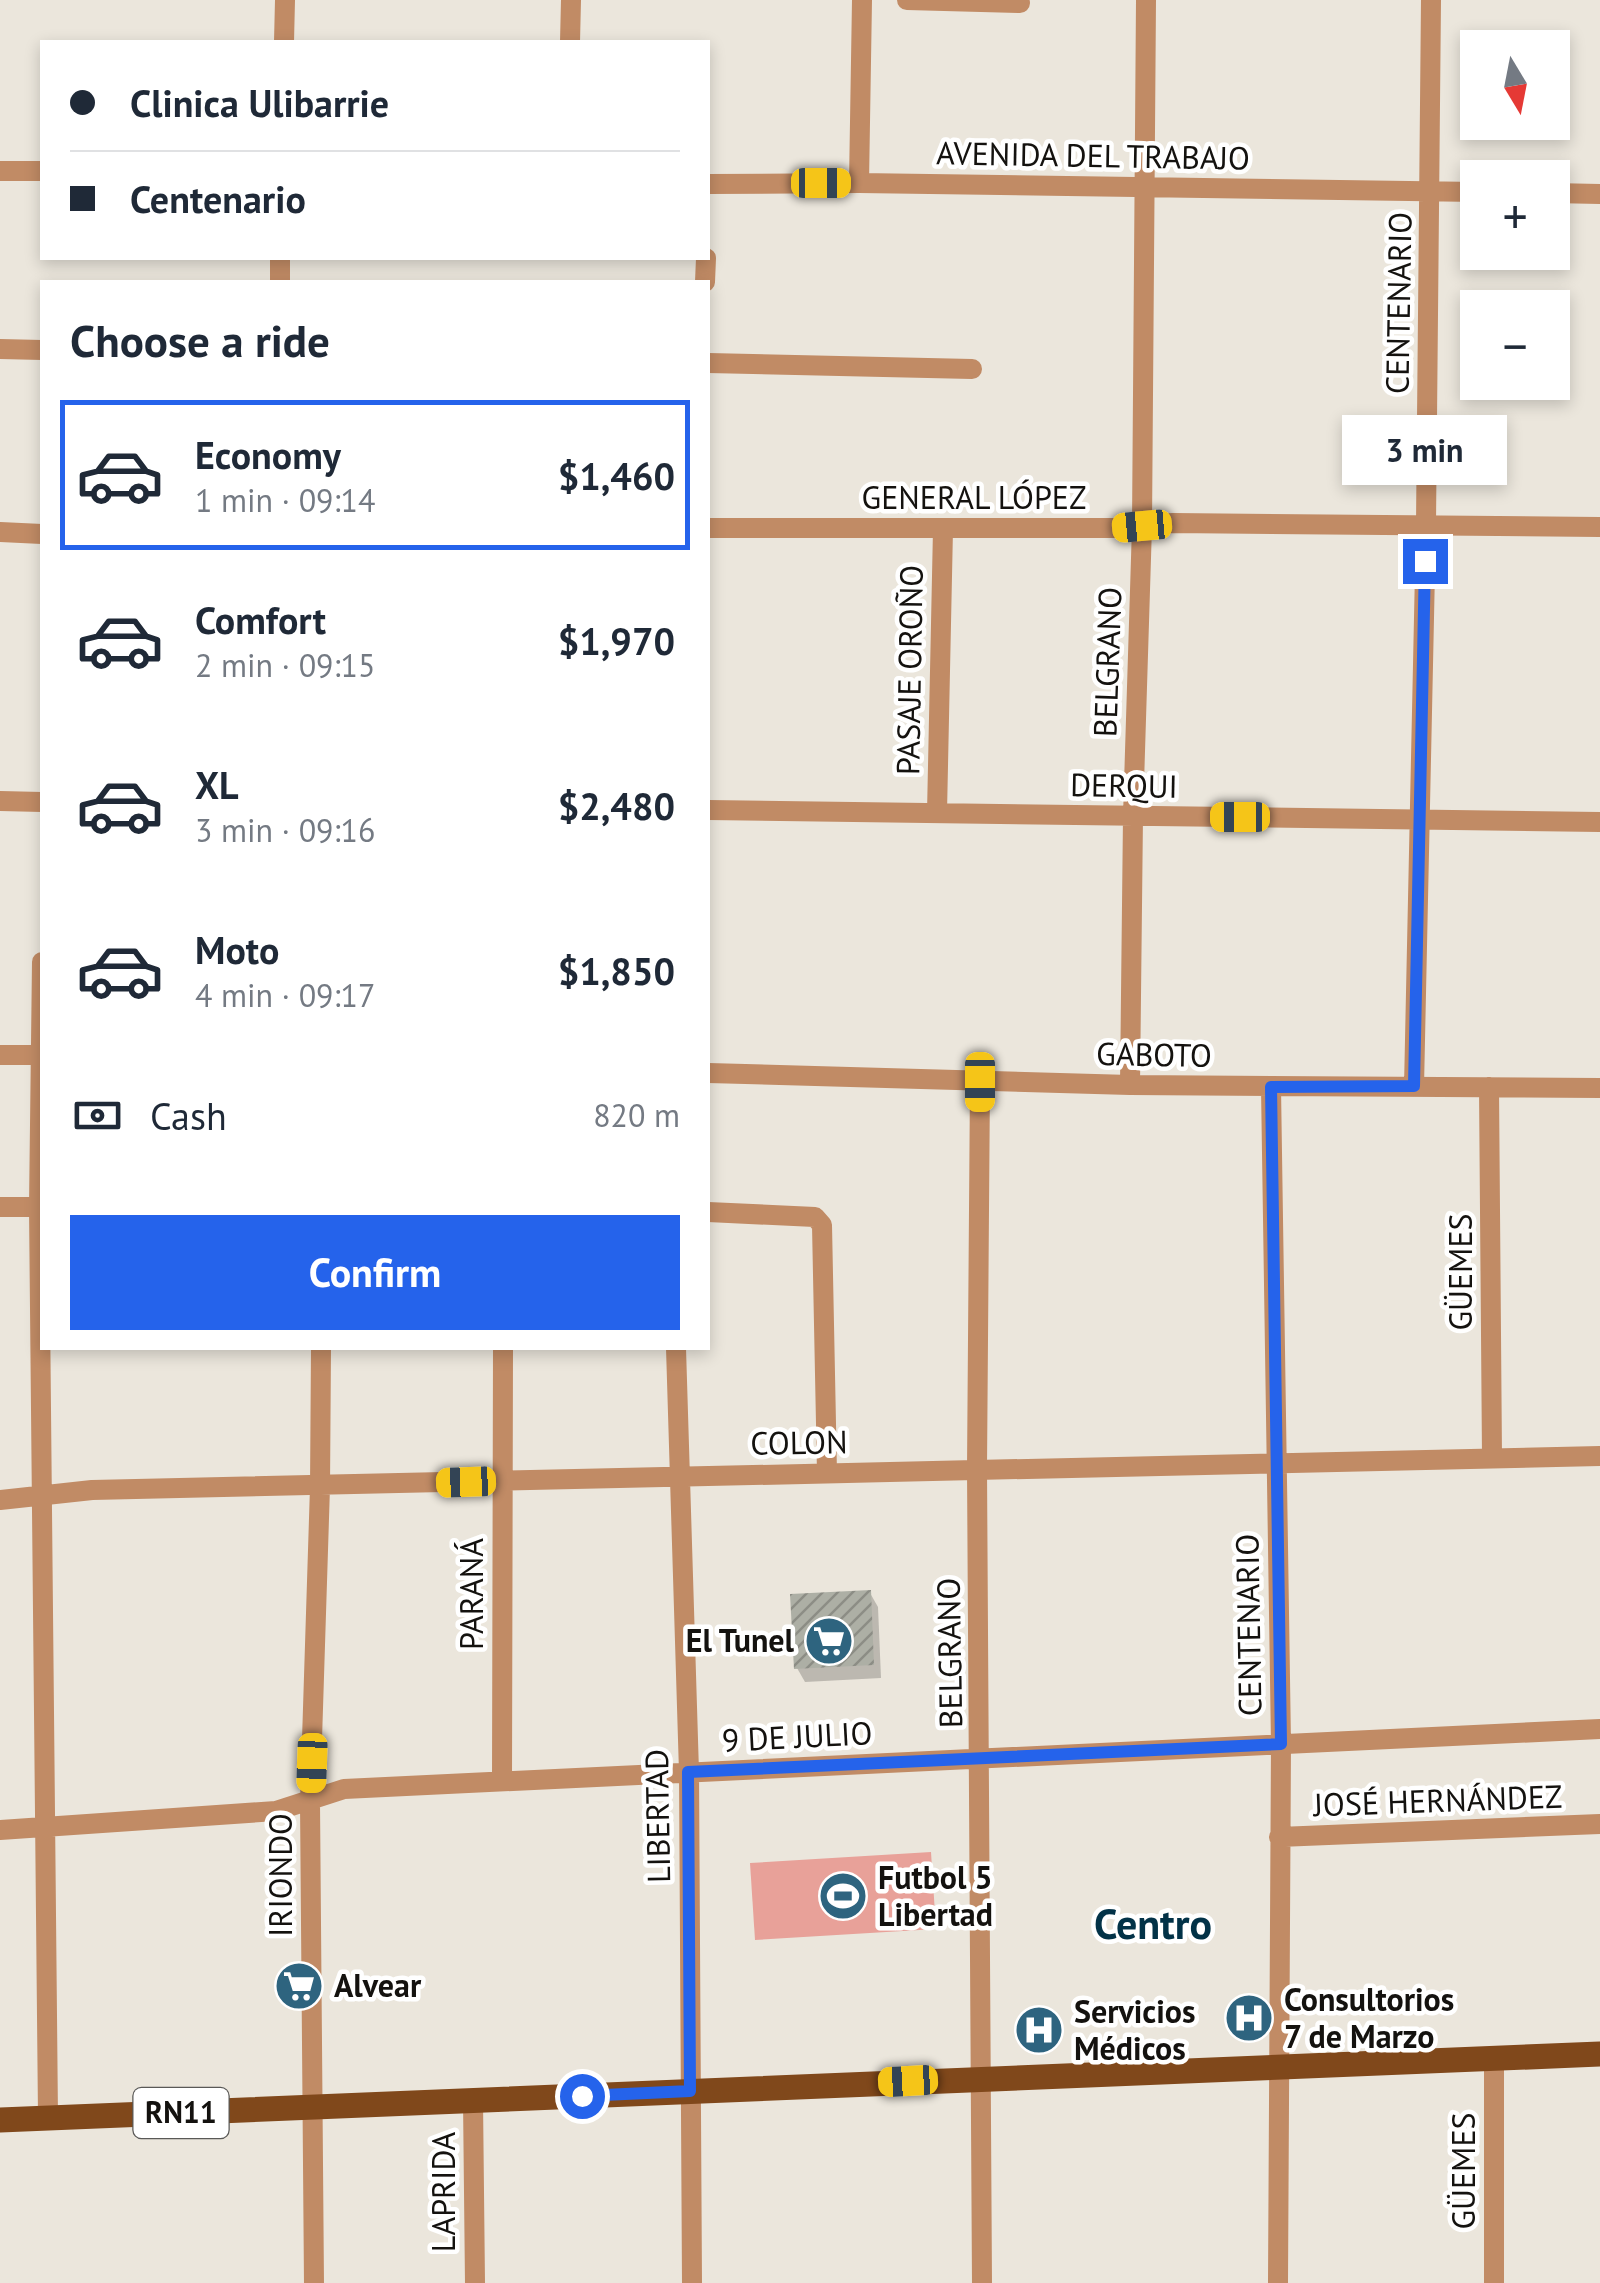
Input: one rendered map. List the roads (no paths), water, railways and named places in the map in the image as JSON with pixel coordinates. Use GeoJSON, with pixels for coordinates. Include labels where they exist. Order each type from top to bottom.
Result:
{"type":"FeatureCollection","features":[{"type":"Feature","properties":{"kind":"main road","name":"RN11"},"geometry":{"type":"LineString","coordinates":[[0,2120],[1600,2054]]}},
{"type":"Feature","properties":{"kind":"street"},"geometry":{"type":"LineString","coordinates":[[284,40],[285,0]]}},
{"type":"Feature","properties":{"kind":"street"},"geometry":{"type":"LineString","coordinates":[[570,40],[572,0]]}},
{"type":"Feature","properties":{"kind":"street"},"geometry":{"type":"LineString","coordinates":[[859,183],[862,0]]}},
{"type":"Feature","properties":{"kind":"street"},"geometry":{"type":"LineString","coordinates":[[907,0],[1020,3]]}},
{"type":"Feature","properties":{"kind":"street","name":"BELGRANO"},"geometry":{"type":"LineString","coordinates":[[1130,1086],[1142,526],[1146,0]]}},
{"type":"Feature","properties":{"kind":"street","name":"CENTENARIO"},"geometry":{"type":"LineString","coordinates":[[1414,1086],[1426,524],[1431,0]]}},
{"type":"Feature","properties":{"kind":"street"},"geometry":{"type":"LineString","coordinates":[[0,170],[40,171]]}},
{"type":"Feature","properties":{"kind":"street","name":"AVENIDA DEL TRABAJO"},"geometry":{"type":"LineString","coordinates":[[710,184],[1460,192]]}},
{"type":"Feature","properties":{"kind":"street"},"geometry":{"type":"LineString","coordinates":[[1570,193],[1600,194]]}},
{"type":"Feature","properties":{"kind":"street"},"geometry":{"type":"LineString","coordinates":[[0,349],[40,350]]}},
{"type":"Feature","properties":{"kind":"street"},"geometry":{"type":"LineString","coordinates":[[710,363],[972,369]]}},
{"type":"Feature","properties":{"kind":"street","name":"GENERAL LÓPEZ"},"geometry":{"type":"LineString","coordinates":[[710,528],[943,529],[1173,523],[1600,526]]}},
{"type":"Feature","properties":{"kind":"street","name":"PASAJE OROÑO"},"geometry":{"type":"LineString","coordinates":[[937,813],[943,529]]}},
{"type":"Feature","properties":{"kind":"street"},"geometry":{"type":"LineString","coordinates":[[0,532],[40,534]]}},
{"type":"Feature","properties":{"kind":"street"},"geometry":{"type":"LineString","coordinates":[[0,801],[40,802]]}},
{"type":"Feature","properties":{"kind":"street","name":"DERQUI"},"geometry":{"type":"LineString","coordinates":[[710,810],[1600,822]]}},
{"type":"Feature","properties":{"kind":"street"},"geometry":{"type":"LineString","coordinates":[[0,1055],[40,1055]]}},
{"type":"Feature","properties":{"kind":"street","name":"GABOTO"},"geometry":{"type":"LineString","coordinates":[[710,1073],[1130,1086],[1600,1088]]}},
{"type":"Feature","properties":{"kind":"street","name":"BELGRANO"},"geometry":{"type":"LineString","coordinates":[[980,1082],[982,2283]]}},
{"type":"Feature","properties":{"kind":"street","name":"CENTENARIO"},"geometry":{"type":"LineString","coordinates":[[1271,1087],[1281,1744],[1278,2283]]}},
{"type":"Feature","properties":{"kind":"street","name":"GÜEMES"},"geometry":{"type":"LineString","coordinates":[[1489,1087],[1492,1457]]}},
{"type":"Feature","properties":{"kind":"street"},"geometry":{"type":"LineString","coordinates":[[40,1131],[48,2118]]}},
{"type":"Feature","properties":{"kind":"street"},"geometry":{"type":"LineString","coordinates":[[0,1207],[39,1207]]}},
{"type":"Feature","properties":{"kind":"street"},"geometry":{"type":"LineString","coordinates":[[710,1212],[815,1217],[822,1225],[827,1473]]}},
{"type":"Feature","properties":{"kind":"street","name":"IRIONDO"},"geometry":{"type":"LineString","coordinates":[[314,2283],[310,1802],[321,1350]]}},
{"type":"Feature","properties":{"kind":"street","name":"PARANÁ"},"geometry":{"type":"LineString","coordinates":[[502,1350],[502,1781]]}},
{"type":"Feature","properties":{"kind":"street","name":"LIBERTAD"},"geometry":{"type":"LineString","coordinates":[[676,1350],[688,1772],[692,2283]]}},
{"type":"Feature","properties":{"kind":"street","name":"COLON"},"geometry":{"type":"LineString","coordinates":[[0,1500],[92,1490],[1600,1456]]}},
{"type":"Feature","properties":{"kind":"street","name":"9 DE JULIO"},"geometry":{"type":"LineString","coordinates":[[0,1830],[276,1811],[344,1789],[1600,1729]]}},
{"type":"Feature","properties":{"kind":"street","name":"JOSÉ HERNÁNDEZ"},"geometry":{"type":"LineString","coordinates":[[1279,1837],[1600,1824]]}},
{"type":"Feature","properties":{"kind":"street","name":"GÜEMES"},"geometry":{"type":"LineString","coordinates":[[1494,2059],[1494,2283]]}},
{"type":"Feature","properties":{"kind":"street","name":"LAPRIDA"},"geometry":{"type":"LineString","coordinates":[[473,2100],[474,2283]]}},
{"type":"Feature","properties":{"kind":"place","name":"El Tunel"},"geometry":{"type":"Point","coordinates":[829,1641]}},
{"type":"Feature","properties":{"kind":"place","name":"Futbol 5 Libertad"},"geometry":{"type":"Point","coordinates":[843,1896]}},
{"type":"Feature","properties":{"kind":"place","name":"Alvear"},"geometry":{"type":"Point","coordinates":[299,1986]}},
{"type":"Feature","properties":{"kind":"place","name":"Consultorios 7 de Marzo"},"geometry":{"type":"Point","coordinates":[1249,2018]}},
{"type":"Feature","properties":{"kind":"place","name":"Servicios Médicos"},"geometry":{"type":"Point","coordinates":[1039,2030]}},
{"type":"Feature","properties":{"kind":"district","name":"Centro"},"geometry":{"type":"Point","coordinates":[1153,1924]}}]}
